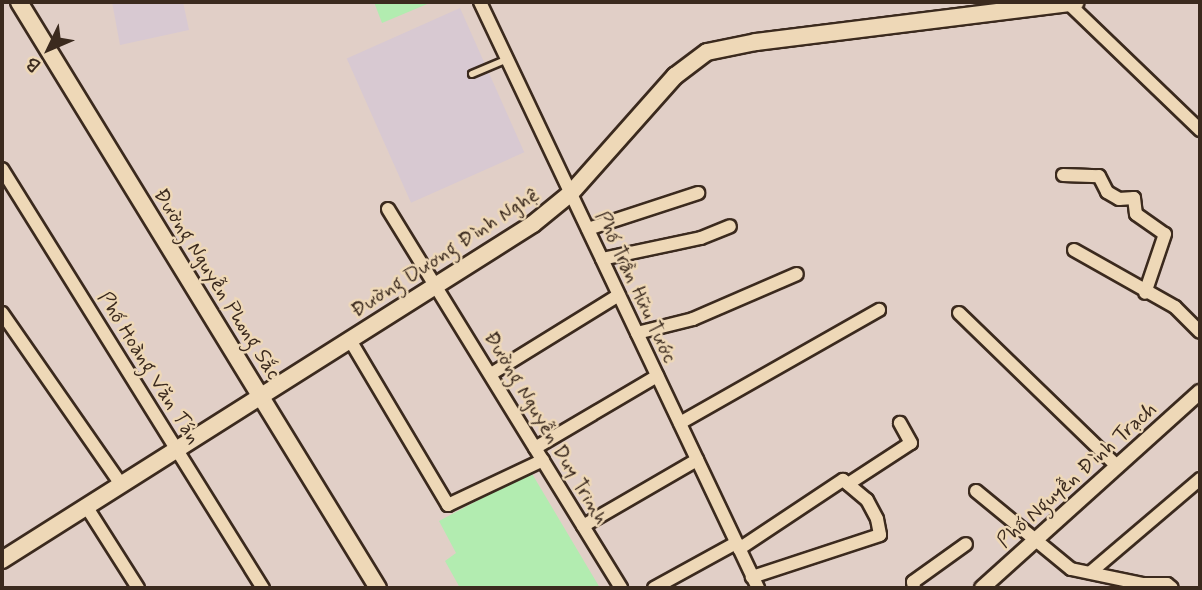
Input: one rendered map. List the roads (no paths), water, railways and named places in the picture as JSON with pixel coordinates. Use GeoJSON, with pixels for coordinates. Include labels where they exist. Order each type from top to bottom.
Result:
{"type":"FeatureCollection","features":[{"type":"Feature","properties":{"kind":"main road","name":"Đường Nguyễn Phong Sắc"},"geometry":{"type":"LineString","coordinates":[[19,2],[378,588]]}},
{"type":"Feature","properties":{"kind":"main road","name":"Đường Dương Đình Nghệ"},"geometry":{"type":"LineString","coordinates":[[2,560],[176,448],[438,287],[571,193],[675,76],[707,52],[756,42],[1071,2]]}},
{"type":"Feature","properties":{"kind":"street","name":"Phố Trần Hữu Tước"},"geometry":{"type":"LineString","coordinates":[[480,2],[755,583]]}},
{"type":"Feature","properties":{"kind":"street"},"geometry":{"type":"LineString","coordinates":[[1071,2],[1200,130]]}},
{"type":"Feature","properties":{"kind":"street","name":"Phố Hoàng Văn Tán"},"geometry":{"type":"LineString","coordinates":[[2,169],[263,588]]}},
{"type":"Feature","properties":{"kind":"street"},"geometry":{"type":"LineString","coordinates":[[1063,174],[1099,176],[1107,192],[1119,199],[1134,198],[1136,214],[1165,234],[1145,293]]}},
{"type":"Feature","properties":{"kind":"street"},"geometry":{"type":"LineString","coordinates":[[588,229],[698,193]]}},
{"type":"Feature","properties":{"kind":"street","name":"Đường Nguyễn Duy Trinh"},"geometry":{"type":"LineString","coordinates":[[388,209],[621,588]]}},
{"type":"Feature","properties":{"kind":"street"},"geometry":{"type":"LineString","coordinates":[[602,259],[701,238],[730,226]]}},
{"type":"Feature","properties":{"kind":"street"},"geometry":{"type":"LineString","coordinates":[[1074,250],[1145,293],[1175,307],[1200,332]]}},
{"type":"Feature","properties":{"kind":"street"},"geometry":{"type":"LineString","coordinates":[[637,333],[693,319],[797,274]]}},
{"type":"Feature","properties":{"kind":"street"},"geometry":{"type":"LineString","coordinates":[[491,374],[620,295]]}},
{"type":"Feature","properties":{"kind":"street"},"geometry":{"type":"LineString","coordinates":[[680,423],[879,310]]}},
{"type":"Feature","properties":{"kind":"street"},"geometry":{"type":"LineString","coordinates":[[2,313],[120,484]]}},
{"type":"Feature","properties":{"kind":"street"},"geometry":{"type":"LineString","coordinates":[[959,313],[1117,466]]}},
{"type":"Feature","properties":{"kind":"street"},"geometry":{"type":"LineString","coordinates":[[350,340],[448,505],[539,454],[657,376]]}},
{"type":"Feature","properties":{"kind":"street","name":"Phố Nguyễn Đình Trạch"},"geometry":{"type":"LineString","coordinates":[[982,588],[1038,541],[1200,392]]}},
{"type":"Feature","properties":{"kind":"street"},"geometry":{"type":"LineString","coordinates":[[848,484],[911,443],[900,423]]}},
{"type":"Feature","properties":{"kind":"street"},"geometry":{"type":"LineString","coordinates":[[583,526],[697,460]]}},
{"type":"Feature","properties":{"kind":"street"},"geometry":{"type":"LineString","coordinates":[[1092,570],[1200,479]]}},
{"type":"Feature","properties":{"kind":"street"},"geometry":{"type":"LineString","coordinates":[[654,588],[737,546],[843,480],[867,500],[880,536],[755,583]]}},
{"type":"Feature","properties":{"kind":"street"},"geometry":{"type":"LineString","coordinates":[[976,491],[1071,569],[1092,570],[1172,588]]}},
{"type":"Feature","properties":{"kind":"street"},"geometry":{"type":"LineString","coordinates":[[86,506],[138,588]]}},
{"type":"Feature","properties":{"kind":"street"},"geometry":{"type":"LineString","coordinates":[[914,588],[914,582],[966,544]]}},
{"type":"Feature","properties":{"kind":"lane"},"geometry":{"type":"LineString","coordinates":[[472,74],[507,59]]}}]}
